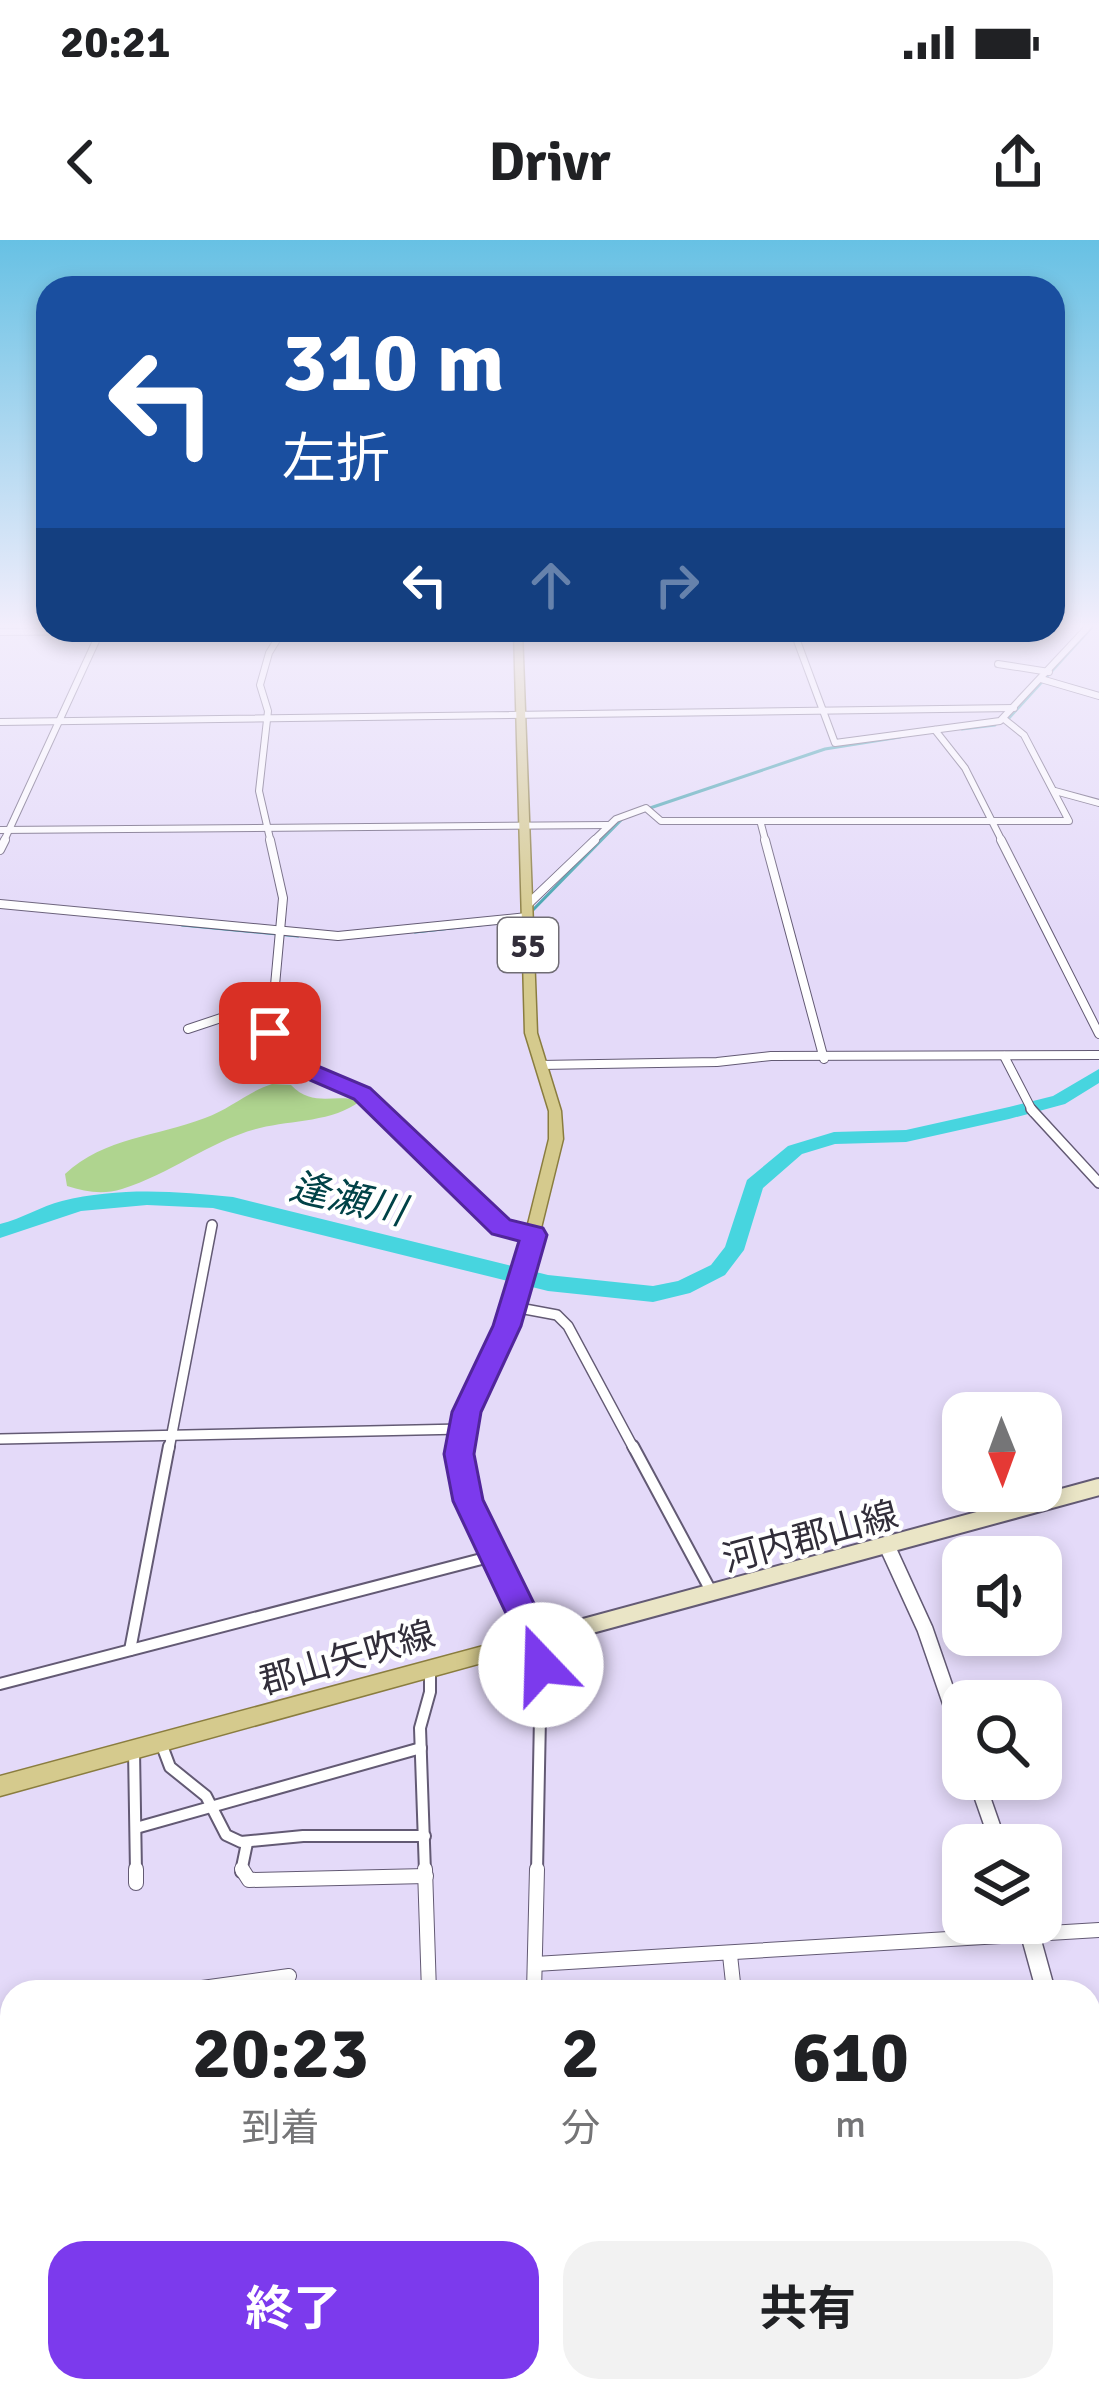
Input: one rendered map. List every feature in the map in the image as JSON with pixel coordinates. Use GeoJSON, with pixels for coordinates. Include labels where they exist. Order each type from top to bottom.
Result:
{"type":"FeatureCollection","features":[{"type":"Feature","properties":{"kind":"main road","name":"55"},"geometry":{"type":"LineString","coordinates":[[521,728],[531,1033],[556,1128],[514,1306],[462,1429],[463,1482],[493,1556],[536,1640]]}},
{"type":"Feature","properties":{"kind":"main road","name":"河内郡山線"},"geometry":{"type":"LineString","coordinates":[[536,1640],[1099,1487]]}},
{"type":"Feature","properties":{"kind":"main road","name":"郡山矢吹線"},"geometry":{"type":"LineString","coordinates":[[0,1786],[536,1640]]}},
{"type":"Feature","properties":{"kind":"street"},"geometry":{"type":"LineString","coordinates":[[0,850],[4,830],[56,728]]}},
{"type":"Feature","properties":{"kind":"street"},"geometry":{"type":"LineString","coordinates":[[266,728],[259,778],[283,898],[270,1040],[274,1053],[362,1094],[501,1227],[534,1235]]}},
{"type":"Feature","properties":{"kind":"street"},"geometry":{"type":"LineString","coordinates":[[829,728],[835,743],[949,728]]}},
{"type":"Feature","properties":{"kind":"street"},"geometry":{"type":"LineString","coordinates":[[0,904],[338,936],[527,911],[608,825],[646,808],[661,821],[761,824],[1069,820],[1024,735],[1015,728]]}},
{"type":"Feature","properties":{"kind":"street"},"geometry":{"type":"LineString","coordinates":[[935,730],[965,768],[1099,1034]]}},
{"type":"Feature","properties":{"kind":"street"},"geometry":{"type":"LineString","coordinates":[[1055,791],[1099,803]]}},
{"type":"Feature","properties":{"kind":"street"},"geometry":{"type":"LineString","coordinates":[[761,824],[824,1059]]}},
{"type":"Feature","properties":{"kind":"street"},"geometry":{"type":"LineString","coordinates":[[4,830],[608,825]]}},
{"type":"Feature","properties":{"kind":"street"},"geometry":{"type":"LineString","coordinates":[[188,1029],[275,1000]]}},
{"type":"Feature","properties":{"kind":"street"},"geometry":{"type":"LineString","coordinates":[[540,1065],[717,1062],[771,1056],[1099,1055]]}},
{"type":"Feature","properties":{"kind":"street"},"geometry":{"type":"LineString","coordinates":[[1004,1056],[1037,1120],[1099,1183]]}},
{"type":"Feature","properties":{"kind":"street"},"geometry":{"type":"LineString","coordinates":[[130,1650],[212,1225]]}},
{"type":"Feature","properties":{"kind":"street"},"geometry":{"type":"LineString","coordinates":[[514,1306],[557,1316],[568,1326],[712,1593]]}},
{"type":"Feature","properties":{"kind":"street"},"geometry":{"type":"LineString","coordinates":[[0,1439],[462,1429]]}},
{"type":"Feature","properties":{"kind":"street"},"geometry":{"type":"LineString","coordinates":[[886,1546],[925,1629],[943,1680]]}},
{"type":"Feature","properties":{"kind":"street"},"geometry":{"type":"LineString","coordinates":[[0,1684],[493,1556]]}},
{"type":"Feature","properties":{"kind":"street"},"geometry":{"type":"LineString","coordinates":[[535,1980],[541,1684],[536,1640]]}},
{"type":"Feature","properties":{"kind":"street"},"geometry":{"type":"LineString","coordinates":[[429,1980],[421,1715],[430,1692],[430,1668]]}},
{"type":"Feature","properties":{"kind":"street"},"geometry":{"type":"LineString","coordinates":[[161,1743],[170,1767],[213,1806],[226,1835],[247,1843],[303,1836],[424,1836]]}},
{"type":"Feature","properties":{"kind":"street"},"geometry":{"type":"LineString","coordinates":[[136,1828],[421,1748]]}},
{"type":"Feature","properties":{"kind":"street"},"geometry":{"type":"LineString","coordinates":[[134,1750],[136,1883]]}},
{"type":"Feature","properties":{"kind":"street"},"geometry":{"type":"LineString","coordinates":[[247,1843],[241,1874],[249,1880],[426,1876]]}},
{"type":"Feature","properties":{"kind":"street"},"geometry":{"type":"LineString","coordinates":[[1062,1929],[1099,1930]]}},
{"type":"Feature","properties":{"kind":"street"},"geometry":{"type":"LineString","coordinates":[[535,1964],[730,1955],[942,1936]]}},
{"type":"Feature","properties":{"kind":"street"},"geometry":{"type":"LineString","coordinates":[[1032,1944],[1043,1980]]}},
{"type":"Feature","properties":{"kind":"street"},"geometry":{"type":"LineString","coordinates":[[730,1955],[733,1980]]}},
{"type":"Feature","properties":{"kind":"street"},"geometry":{"type":"LineString","coordinates":[[273,1980],[289,1976]]}},
{"type":"Feature","properties":{"kind":"green space"},"geometry":{"type":"Polygon","coordinates":[[[272,1084],[291,1085],[316,1098],[360,1101],[325,1117],[242,1133],[122,1189],[94,1192],[67,1186],[65,1174],[97,1152],[205,1118],[272,1084]]]}},
{"type":"Feature","properties":{"kind":"waterway"},"geometry":{"type":"LineString","coordinates":[[962,729],[972,728]]}},
{"type":"Feature","properties":{"kind":"waterway"},"geometry":{"type":"LineString","coordinates":[[650,808],[825,749],[900,737]]}},
{"type":"Feature","properties":{"kind":"waterway"},"geometry":{"type":"LineString","coordinates":[[530,913],[624,817]]}},
{"type":"Feature","properties":{"kind":"waterway"},"geometry":{"type":"LineString","coordinates":[[415,932],[523,920]]}},
{"type":"Feature","properties":{"kind":"waterway"},"geometry":{"type":"LineString","coordinates":[[182,925],[298,936]]}},
{"type":"Feature","properties":{"kind":"waterway","name":"逢瀬川"},"geometry":{"type":"LineString","coordinates":[[0,1231],[53,1211],[102,1201],[213,1202],[548,1283],[653,1294],[683,1288],[718,1270],[734,1250],[754,1185],[795,1150],[834,1138],[906,1136],[1009,1113],[1059,1100],[1099,1075]]}},
{"type":"Feature","properties":{"kind":"route"},"geometry":{"type":"LineString","coordinates":[[270,1033],[274,1053],[281,1059],[362,1094],[501,1227],[534,1235],[507,1326],[466,1412],[459,1467],[468,1501],[536,1640],[541,1665]]}}]}
